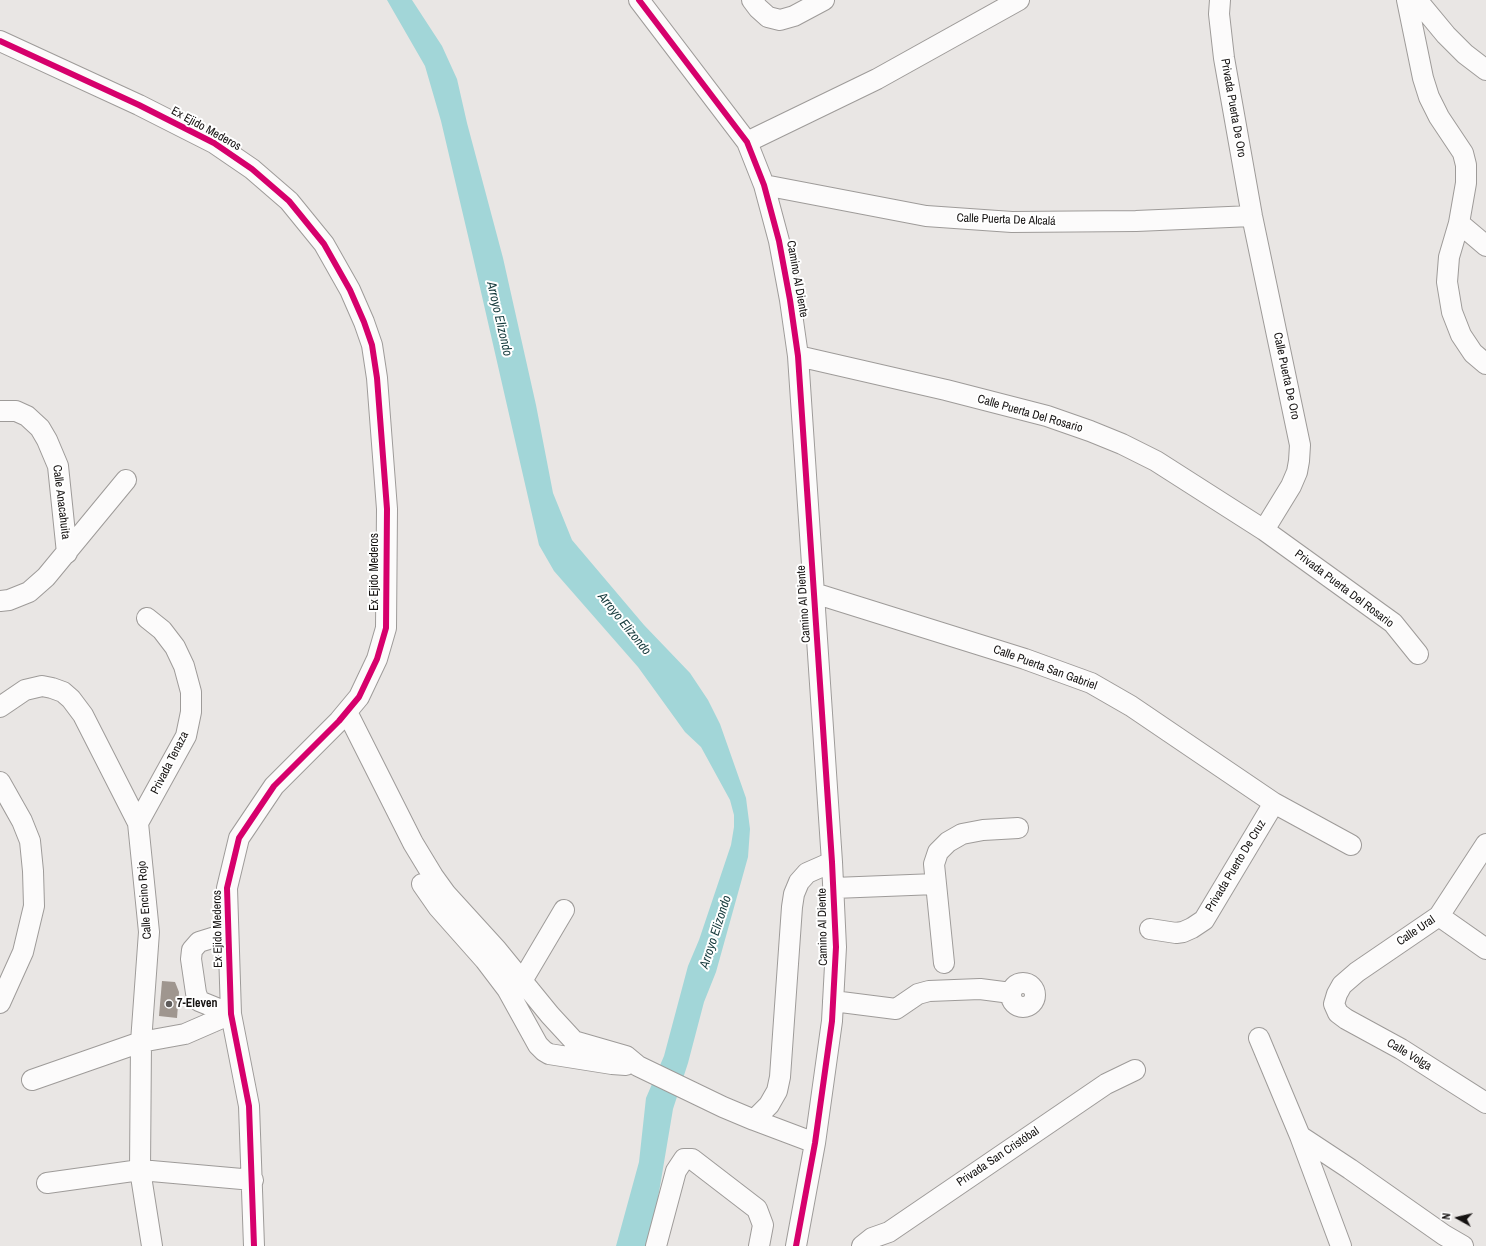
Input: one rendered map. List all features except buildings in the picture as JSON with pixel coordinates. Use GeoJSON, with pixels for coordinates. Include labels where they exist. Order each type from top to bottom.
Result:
{"type":"FeatureCollection","features":[{"type":"Feature","properties":{"kind":"street","name":"Camino Al Diente"},"geometry":{"type":"LineString","coordinates":[[639,0],[747,142],[764,185],[779,241],[790,300],[798,356],[834,888],[836,948],[832,1021],[815,1143],[796,1246]]}},
{"type":"Feature","properties":{"kind":"street"},"geometry":{"type":"LineString","coordinates":[[752,0],[768,17],[780,20],[794,16],[824,0]]}},
{"type":"Feature","properties":{"kind":"street"},"geometry":{"type":"LineString","coordinates":[[747,142],[877,79],[1019,0]]}},
{"type":"Feature","properties":{"kind":"street","name":"Privada Puerta De Oro"},"geometry":{"type":"LineString","coordinates":[[1220,0],[1219,14],[1224,58],[1252,216]]}},
{"type":"Feature","properties":{"kind":"street"},"geometry":{"type":"LineString","coordinates":[[1407,0],[1423,78],[1429,96],[1439,117],[1463,153],[1466,165],[1466,183],[1449,257],[1447,282],[1452,312],[1461,335],[1474,353],[1486,364]]}},
{"type":"Feature","properties":{"kind":"street"},"geometry":{"type":"LineString","coordinates":[[1417,0],[1446,35],[1465,54],[1486,70]]}},
{"type":"Feature","properties":{"kind":"street","name":"Ex Ejido Mederos"},"geometry":{"type":"LineString","coordinates":[[0,41],[139,105],[214,143],[252,169],[289,201],[324,244],[350,290],[372,345],[377,378],[386,509],[386,628],[377,659],[360,696],[343,716],[274,786],[239,838],[227,888],[231,1014],[249,1106],[253,1180],[254,1246]]}},
{"type":"Feature","properties":{"kind":"street","name":"Calle Puerta De Alcalá"},"geometry":{"type":"LineString","coordinates":[[764,185],[926,216],[1012,222],[1136,221],[1252,216]]}},
{"type":"Feature","properties":{"kind":"street","name":"Calle Puerta De Oro"},"geometry":{"type":"LineString","coordinates":[[1252,216],[1300,445],[1297,472],[1291,486],[1264,530]]}},
{"type":"Feature","properties":{"kind":"street"},"geometry":{"type":"LineString","coordinates":[[1458,223],[1486,246]]}},
{"type":"Feature","properties":{"kind":"street","name":"Calle Puerta Del Rosario"},"geometry":{"type":"LineString","coordinates":[[798,356],[946,390],[1047,416],[1090,430],[1156,461],[1264,530]]}},
{"type":"Feature","properties":{"kind":"street","name":"Calle Anacahuita"},"geometry":{"type":"LineString","coordinates":[[0,411],[16,411],[27,416],[40,428],[47,440],[58,466],[67,553]]}},
{"type":"Feature","properties":{"kind":"street","name":"Calle Anacahuita"},"geometry":{"type":"LineString","coordinates":[[0,601],[9,600],[29,592],[46,577],[126,480]]}},
{"type":"Feature","properties":{"kind":"street","name":"Privada Puerta Del Rosario"},"geometry":{"type":"LineString","coordinates":[[1264,530],[1393,623],[1418,654]]}},
{"type":"Feature","properties":{"kind":"street","name":"Calle Puerta San Gabriel"},"geometry":{"type":"LineString","coordinates":[[814,593],[1025,659],[1091,683],[1131,706],[1274,803],[1351,845]]}},
{"type":"Feature","properties":{"kind":"street","name":"Privada Tenaza"},"geometry":{"type":"LineString","coordinates":[[138,823],[186,736],[191,712],[191,692],[181,660],[175,647],[162,630],[147,618]]}},
{"type":"Feature","properties":{"kind":"street","name":"Calle Encino Rojo"},"geometry":{"type":"LineString","coordinates":[[0,707],[25,690],[42,686],[62,692],[71,699],[83,715],[138,823],[149,932],[141,1042],[140,1170],[152,1246]]}},
{"type":"Feature","properties":{"kind":"street"},"geometry":{"type":"LineString","coordinates":[[343,716],[408,846],[446,894],[497,950],[515,985],[528,1026],[544,1051],[549,1054],[570,1048],[626,1056],[643,1068],[702,1097],[754,1120],[815,1143]]}},
{"type":"Feature","properties":{"kind":"street"},"geometry":{"type":"LineString","coordinates":[[0,782],[22,821],[30,841],[34,899],[34,906],[24,952],[0,1002]]}},
{"type":"Feature","properties":{"kind":"street","name":"Privada Puerto De Cruz"},"geometry":{"type":"LineString","coordinates":[[1150,929],[1176,933],[1182,932],[1204,920],[1274,803]]}},
{"type":"Feature","properties":{"kind":"street"},"geometry":{"type":"LineString","coordinates":[[944,963],[934,864],[938,852],[948,842],[962,834],[983,830],[1018,828]]}},
{"type":"Feature","properties":{"kind":"street","name":"Calle Ural"},"geometry":{"type":"LineString","coordinates":[[1334,1004],[1342,985],[1357,972],[1439,916],[1486,844]]}},
{"type":"Feature","properties":{"kind":"street"},"geometry":{"type":"LineString","coordinates":[[754,1120],[772,1101],[777,1091],[780,1077],[794,894],[799,882],[807,873],[832,862]]}},
{"type":"Feature","properties":{"kind":"street"},"geometry":{"type":"LineString","coordinates":[[834,888],[936,884]]}},
{"type":"Feature","properties":{"kind":"street"},"geometry":{"type":"LineString","coordinates":[[515,985],[564,910]]}},
{"type":"Feature","properties":{"kind":"street"},"geometry":{"type":"LineString","coordinates":[[1439,916],[1486,949]]}},
{"type":"Feature","properties":{"kind":"street"},"geometry":{"type":"LineString","coordinates":[[228,933],[199,942],[192,950],[191,959],[196,993],[199,1001],[231,1014]]}},
{"type":"Feature","properties":{"kind":"street"},"geometry":{"type":"LineString","coordinates":[[515,985],[550,1015],[570,1048]]}},
{"type":"Feature","properties":{"kind":"street"},"geometry":{"type":"LineString","coordinates":[[833,1001],[896,1009],[918,994],[929,990],[980,989],[1012,993]]}},
{"type":"Feature","properties":{"kind":"street","name":"Calle Volga"},"geometry":{"type":"LineString","coordinates":[[1334,1004],[1338,1013],[1346,1019],[1401,1049],[1486,1103]]}},
{"type":"Feature","properties":{"kind":"street"},"geometry":{"type":"LineString","coordinates":[[32,1080],[141,1042],[185,1034],[231,1014]]}},
{"type":"Feature","properties":{"kind":"street"},"geometry":{"type":"LineString","coordinates":[[528,1026],[550,1015]]}},
{"type":"Feature","properties":{"kind":"street"},"geometry":{"type":"LineString","coordinates":[[1259,1038],[1300,1136],[1341,1246]]}},
{"type":"Feature","properties":{"kind":"street","name":"Privada San Cristóbal"},"geometry":{"type":"LineString","coordinates":[[862,1246],[872,1238],[889,1232],[1106,1084],[1134,1070]]}},
{"type":"Feature","properties":{"kind":"street"},"geometry":{"type":"LineString","coordinates":[[1300,1136],[1444,1235],[1463,1246]]}},
{"type":"Feature","properties":{"kind":"street"},"geometry":{"type":"LineString","coordinates":[[656,1246],[676,1171],[684,1159],[692,1159],[757,1209],[763,1225],[759,1246]]}},
{"type":"Feature","properties":{"kind":"street"},"geometry":{"type":"LineString","coordinates":[[47,1183],[140,1170],[253,1180]]}},
{"type":"Feature","properties":{"kind":"water","name":"Arroyo Elizondo"},"geometry":{"type":"Polygon","coordinates":[[[387,0],[412,0],[442,46],[457,79],[467,123],[503,258],[536,405],[553,493],[572,540],[644,625],[690,673],[708,700],[720,724],[746,798],[750,829],[748,857],[716,972],[704,1002],[688,1063],[673,1109],[656,1210],[646,1246],[616,1246],[639,1162],[646,1098],[664,1056],[688,966],[699,940],[731,845],[734,815],[730,800],[701,747],[685,732],[638,667],[554,571],[539,545],[441,121],[425,66],[387,0]]]}},
{"type":"Feature","properties":{"kind":"cycle path"},"geometry":{"type":"LineString","coordinates":[[639,0],[747,142],[764,185],[779,241],[790,300],[798,356],[832,862],[836,947],[832,1021],[815,1143],[796,1246]]}},
{"type":"Feature","properties":{"kind":"cycle path"},"geometry":{"type":"LineString","coordinates":[[0,41],[139,105],[214,143],[252,169],[289,201],[324,244],[350,290],[372,345],[377,378],[387,509],[386,628],[377,659],[359,697],[339,721],[274,786],[239,838],[227,888],[231,1014],[249,1106],[254,1246]]}},
{"type":"Feature","properties":{"kind":"place","name":"7-Eleven"},"geometry":{"type":"Point","coordinates":[169,1004]}}]}
